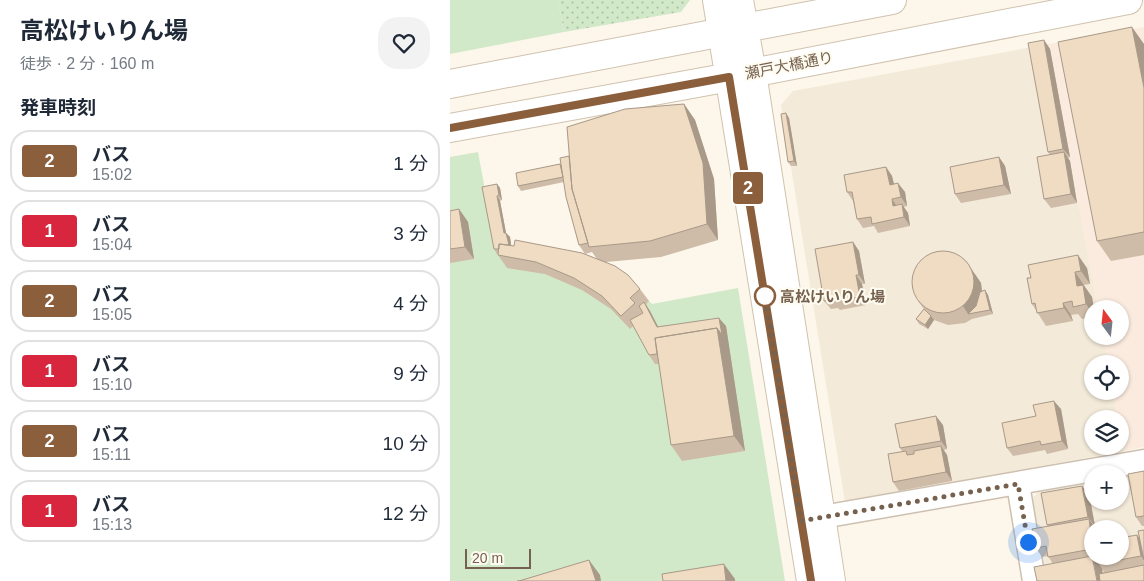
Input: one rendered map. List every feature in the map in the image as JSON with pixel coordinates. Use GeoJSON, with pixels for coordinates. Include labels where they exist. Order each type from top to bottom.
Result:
{"type":"FeatureCollection","features":[{"type":"Feature","properties":{"kind":"street"},"geometry":{"type":"LineString","coordinates":[[717,0],[733,30],[811,519],[831,581]]}},
{"type":"Feature","properties":{"kind":"street"},"geometry":{"type":"LineString","coordinates":[[733,30],[739,0]]}},
{"type":"Feature","properties":{"kind":"street"},"geometry":{"type":"LineString","coordinates":[[450,84],[892,0]]}},
{"type":"Feature","properties":{"kind":"street","name":"瀬戸大橋通り"},"geometry":{"type":"LineString","coordinates":[[450,128],[741,75],[1128,0]]}},
{"type":"Feature","properties":{"kind":"street"},"geometry":{"type":"LineString","coordinates":[[811,519],[1144,461]]}},
{"type":"Feature","properties":{"kind":"street"},"geometry":{"type":"LineString","coordinates":[[1018,484],[1034,581]]}},
{"type":"Feature","properties":{"kind":"street"},"geometry":{"type":"LineString","coordinates":[[811,519],[811,581]]}},
{"type":"Feature","properties":{"kind":"shaded area"},"geometry":{"type":"Polygon","coordinates":[[[1144,27],[1144,447],[1129,450],[1129,410],[1116,410],[1115,400],[1129,400],[1129,355],[1106,355],[1105,345],[1129,345],[1129,300],[1096,300],[1049,44],[1144,27]]]}},
{"type":"Feature","properties":{"kind":"shaded area"},"geometry":{"type":"Polygon","coordinates":[[[1049,44],[1096,300],[1084,300],[1084,345],[1105,345],[1106,355],[1084,355],[1084,400],[1115,400],[1116,410],[1084,410],[1084,455],[1102,455],[845,502],[781,105],[793,91],[1049,44]]]}},
{"type":"Feature","properties":{"kind":"shaded area"},"geometry":{"type":"Polygon","coordinates":[[[1144,473],[1144,581],[1043,581],[1029,502],[1038,492],[1084,483],[1084,510],[1129,510],[1129,476],[1144,473]]]}},
{"type":"Feature","properties":{"kind":"green space"},"geometry":{"type":"Polygon","coordinates":[[[450,0],[558,0],[564,32],[450,54],[450,0]]]}},
{"type":"Feature","properties":{"kind":"green space"},"geometry":{"type":"Polygon","coordinates":[[[558,0],[690,0],[681,12],[564,32],[558,0]]]}},
{"type":"Feature","properties":{"kind":"green space"},"geometry":{"type":"Polygon","coordinates":[[[478,152],[497,254],[512,251],[636,288],[652,304],[738,288],[785,581],[450,581],[450,157],[478,152]]]}},
{"type":"Feature","properties":{"kind":"building"},"geometry":{"type":"Polygon","coordinates":[[[1132,27],[1144,88],[1144,232],[1097,241],[1058,42],[1132,27]]]}},
{"type":"Feature","properties":{"kind":"building"},"geometry":{"type":"Polygon","coordinates":[[[1044,40],[1063,149],[1048,152],[1028,43],[1044,40]]]}},
{"type":"Feature","properties":{"kind":"building"},"geometry":{"type":"Polygon","coordinates":[[[684,104],[703,163],[707,224],[650,241],[589,247],[572,189],[567,127],[625,109],[684,104]]]}},
{"type":"Feature","properties":{"kind":"building"},"geometry":{"type":"Polygon","coordinates":[[[786,113],[794,161],[788,162],[781,114],[786,113]]]}},
{"type":"Feature","properties":{"kind":"building"},"geometry":{"type":"Polygon","coordinates":[[[1064,152],[1071,194],[1044,199],[1037,157],[1064,152]]]}},
{"type":"Feature","properties":{"kind":"building"},"geometry":{"type":"Polygon","coordinates":[[[569,156],[572,189],[588,243],[579,245],[566,197],[560,158],[569,156]]]}},
{"type":"Feature","properties":{"kind":"building"},"geometry":{"type":"Polygon","coordinates":[[[999,157],[1004,185],[955,194],[950,167],[999,157]]]}},
{"type":"Feature","properties":{"kind":"building"},"geometry":{"type":"Polygon","coordinates":[[[560,164],[563,177],[518,186],[516,173],[560,164]]]}},
{"type":"Feature","properties":{"kind":"building"},"geometry":{"type":"Polygon","coordinates":[[[886,167],[890,185],[898,183],[901,197],[892,199],[893,206],[902,204],[904,217],[872,224],[871,217],[857,219],[852,192],[847,192],[844,175],[886,167]]]}},
{"type":"Feature","properties":{"kind":"building"},"geometry":{"type":"Polygon","coordinates":[[[497,184],[499,195],[497,196],[504,233],[506,233],[509,245],[499,244],[499,249],[494,249],[482,187],[497,184]]]}},
{"type":"Feature","properties":{"kind":"building"},"geometry":{"type":"Polygon","coordinates":[[[459,209],[465,247],[450,249],[450,211],[459,209]]]}},
{"type":"Feature","properties":{"kind":"building"},"geometry":{"type":"Polygon","coordinates":[[[515,240],[582,253],[615,266],[628,275],[640,289],[630,298],[635,303],[621,316],[602,296],[574,278],[536,262],[498,255],[499,244],[514,246],[515,240]]]}},
{"type":"Feature","properties":{"kind":"building"},"geometry":{"type":"Polygon","coordinates":[[[853,242],[859,275],[856,275],[860,297],[824,301],[815,249],[853,242]]]}},
{"type":"Feature","properties":{"kind":"building"},"geometry":{"type":"Polygon","coordinates":[[[943,251],[955,254],[965,260],[971,270],[974,282],[971,294],[965,304],[955,310],[943,313],[931,310],[921,304],[915,294],[912,282],[915,270],[921,260],[931,254],[943,251]]]}},
{"type":"Feature","properties":{"kind":"building"},"geometry":{"type":"Polygon","coordinates":[[[1078,255],[1081,271],[1075,272],[1077,286],[1083,285],[1085,300],[1084,304],[1073,307],[1072,301],[1063,303],[1064,308],[1037,313],[1035,303],[1032,304],[1027,278],[1031,278],[1028,265],[1078,255]]]}},
{"type":"Feature","properties":{"kind":"building"},"geometry":{"type":"Polygon","coordinates":[[[985,290],[990,310],[968,314],[976,306],[980,292],[985,290]]]}},
{"type":"Feature","properties":{"kind":"building"},"geometry":{"type":"Polygon","coordinates":[[[644,302],[657,327],[719,318],[722,335],[717,328],[655,338],[657,354],[649,355],[630,320],[643,313],[639,306],[644,302]]]}},
{"type":"Feature","properties":{"kind":"building"},"geometry":{"type":"Polygon","coordinates":[[[924,309],[931,316],[925,325],[916,319],[924,309]]]}},
{"type":"Feature","properties":{"kind":"building"},"geometry":{"type":"Polygon","coordinates":[[[717,328],[734,436],[671,445],[655,338],[717,328]]]}},
{"type":"Feature","properties":{"kind":"building"},"geometry":{"type":"Polygon","coordinates":[[[1054,401],[1062,441],[1041,445],[1040,441],[1007,448],[1002,423],[1036,416],[1033,405],[1054,401]]]}},
{"type":"Feature","properties":{"kind":"building"},"geometry":{"type":"Polygon","coordinates":[[[936,416],[941,441],[900,448],[895,424],[936,416]]]}},
{"type":"Feature","properties":{"kind":"building"},"geometry":{"type":"Polygon","coordinates":[[[941,446],[946,472],[893,482],[888,454],[906,451],[907,455],[914,454],[914,451],[941,446]]]}},
{"type":"Feature","properties":{"kind":"building"},"geometry":{"type":"Polygon","coordinates":[[[1144,471],[1144,516],[1136,517],[1129,474],[1144,471]]]}},
{"type":"Feature","properties":{"kind":"building"},"geometry":{"type":"Polygon","coordinates":[[[1082,486],[1084,510],[1087,510],[1088,517],[1047,525],[1041,493],[1082,486]]]}},
{"type":"Feature","properties":{"kind":"building"},"geometry":{"type":"Polygon","coordinates":[[[1089,519],[1084,520],[1084,550],[1048,557],[1046,546],[1036,548],[1032,529],[1089,519]]]}},
{"type":"Feature","properties":{"kind":"building"},"geometry":{"type":"Polygon","coordinates":[[[1144,530],[1144,560],[1138,531],[1144,530]]]}},
{"type":"Feature","properties":{"kind":"building"},"geometry":{"type":"Polygon","coordinates":[[[1137,535],[1141,556],[1129,558],[1129,536],[1137,535]]]}},
{"type":"Feature","properties":{"kind":"building"},"geometry":{"type":"Polygon","coordinates":[[[1084,558],[1084,565],[1094,565],[1097,581],[1037,581],[1034,567],[1084,558]]]}},
{"type":"Feature","properties":{"kind":"building"},"geometry":{"type":"Polygon","coordinates":[[[589,560],[596,581],[519,581],[589,560]]]}},
{"type":"Feature","properties":{"kind":"building"},"geometry":{"type":"Polygon","coordinates":[[[724,564],[726,581],[663,581],[662,574],[724,564]]]}},
{"type":"Feature","properties":{"kind":"building"},"geometry":{"type":"Polygon","coordinates":[[[1144,565],[1144,581],[1100,581],[1099,574],[1144,565]]]}},
{"type":"Feature","properties":{"kind":"bus line","name":"2"},"geometry":{"type":"LineString","coordinates":[[450,128],[729,77],[811,581]]}},
{"type":"Feature","properties":{"kind":"place","name":"高松けいりん場"},"geometry":{"type":"Point","coordinates":[765,296]}},
{"type":"Feature","properties":{"kind":"route"},"geometry":{"type":"LineString","coordinates":[[765,296],[764,289],[801,521],[1018,484],[1028,542]]}}]}
